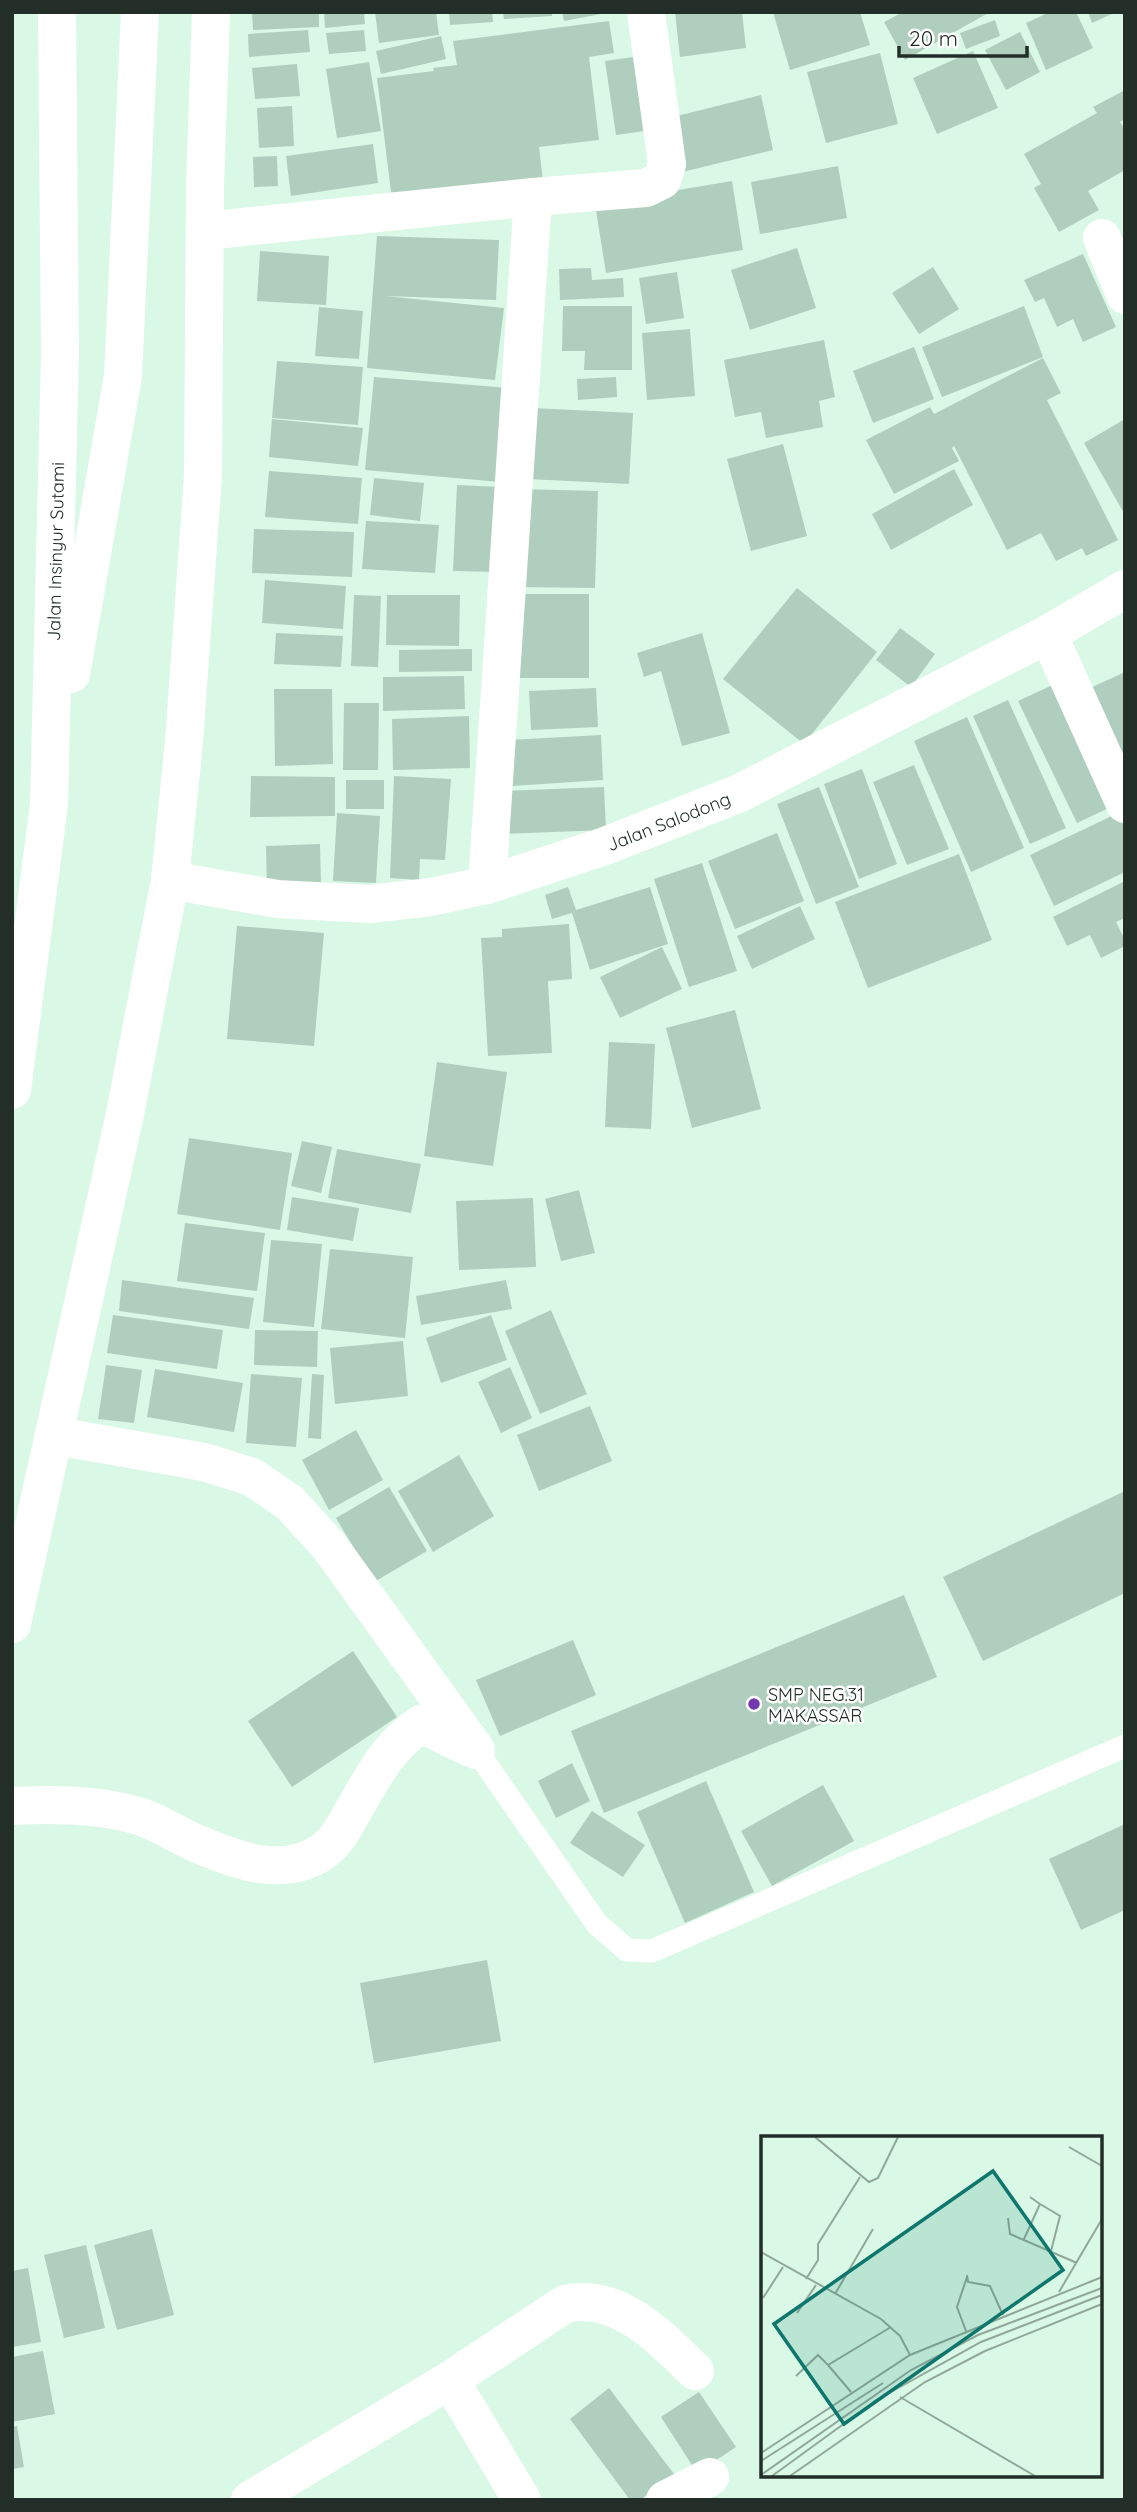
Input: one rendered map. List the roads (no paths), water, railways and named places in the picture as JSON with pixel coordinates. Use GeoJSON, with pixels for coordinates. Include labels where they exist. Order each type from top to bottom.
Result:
{"type":"FeatureCollection","features":[{"type":"Feature","properties":{"kind":"main road","name":"Jalan Insinyur Sutami"},"geometry":{"type":"LineString","coordinates":[[12,1090],[49,804],[60,354],[57,12]]}},
{"type":"Feature","properties":{"kind":"main road"},"geometry":{"type":"LineString","coordinates":[[49,804],[123,376],[140,12]]}},
{"type":"Feature","properties":{"kind":"main road"},"geometry":{"type":"LineString","coordinates":[[12,1624],[33,1524],[56,1436],[125,1114],[170,880],[184,743],[203,475],[205,231],[211,12]]}},
{"type":"Feature","properties":{"kind":"main road"},"geometry":{"type":"LineString","coordinates":[[205,231],[646,188],[662,180],[667,164],[646,12]]}},
{"type":"Feature","properties":{"kind":"main road"},"geometry":{"type":"LineString","coordinates":[[487,885],[533,197]]}},
{"type":"Feature","properties":{"kind":"main road"},"geometry":{"type":"LineString","coordinates":[[1102,238],[1125,295]]}},
{"type":"Feature","properties":{"kind":"main road","name":"Jalan Salodong"},"geometry":{"type":"LineString","coordinates":[[170,880],[277,899],[370,904],[431,897],[487,885],[606,846],[740,793],[1048,634],[1125,589]]}},
{"type":"Feature","properties":{"kind":"main road"},"geometry":{"type":"LineString","coordinates":[[1048,634],[1125,804]]}},
{"type":"Feature","properties":{"kind":"main road"},"geometry":{"type":"LineString","coordinates":[[56,1436],[204,1462],[252,1477],[290,1503],[330,1547],[476,1750]]}},
{"type":"Feature","properties":{"kind":"main road"},"geometry":{"type":"LineString","coordinates":[[12,1806],[95,1808],[135,1815],[165,1826],[196,1844],[220,1853],[258,1864],[277,1866],[308,1859],[337,1839],[388,1754],[401,1737],[421,1724],[476,1750]]}},
{"type":"Feature","properties":{"kind":"main road"},"geometry":{"type":"LineString","coordinates":[[250,2500],[450,2380],[565,2304],[582,2300],[616,2308],[662,2340],[695,2371]]}},
{"type":"Feature","properties":{"kind":"main road"},"geometry":{"type":"LineString","coordinates":[[450,2380],[522,2500]]}},
{"type":"Feature","properties":{"kind":"main road"},"geometry":{"type":"LineString","coordinates":[[665,2500],[710,2477]]}},
{"type":"Feature","properties":{"kind":"lane"},"geometry":{"type":"LineString","coordinates":[[476,1750],[597,1924],[627,1950],[652,1951],[1125,1746]]}},
{"type":"Feature","properties":{"kind":"place","name":"SMP NEG.31 MAKASSAR"},"geometry":{"type":"Point","coordinates":[754,1704]}}]}
